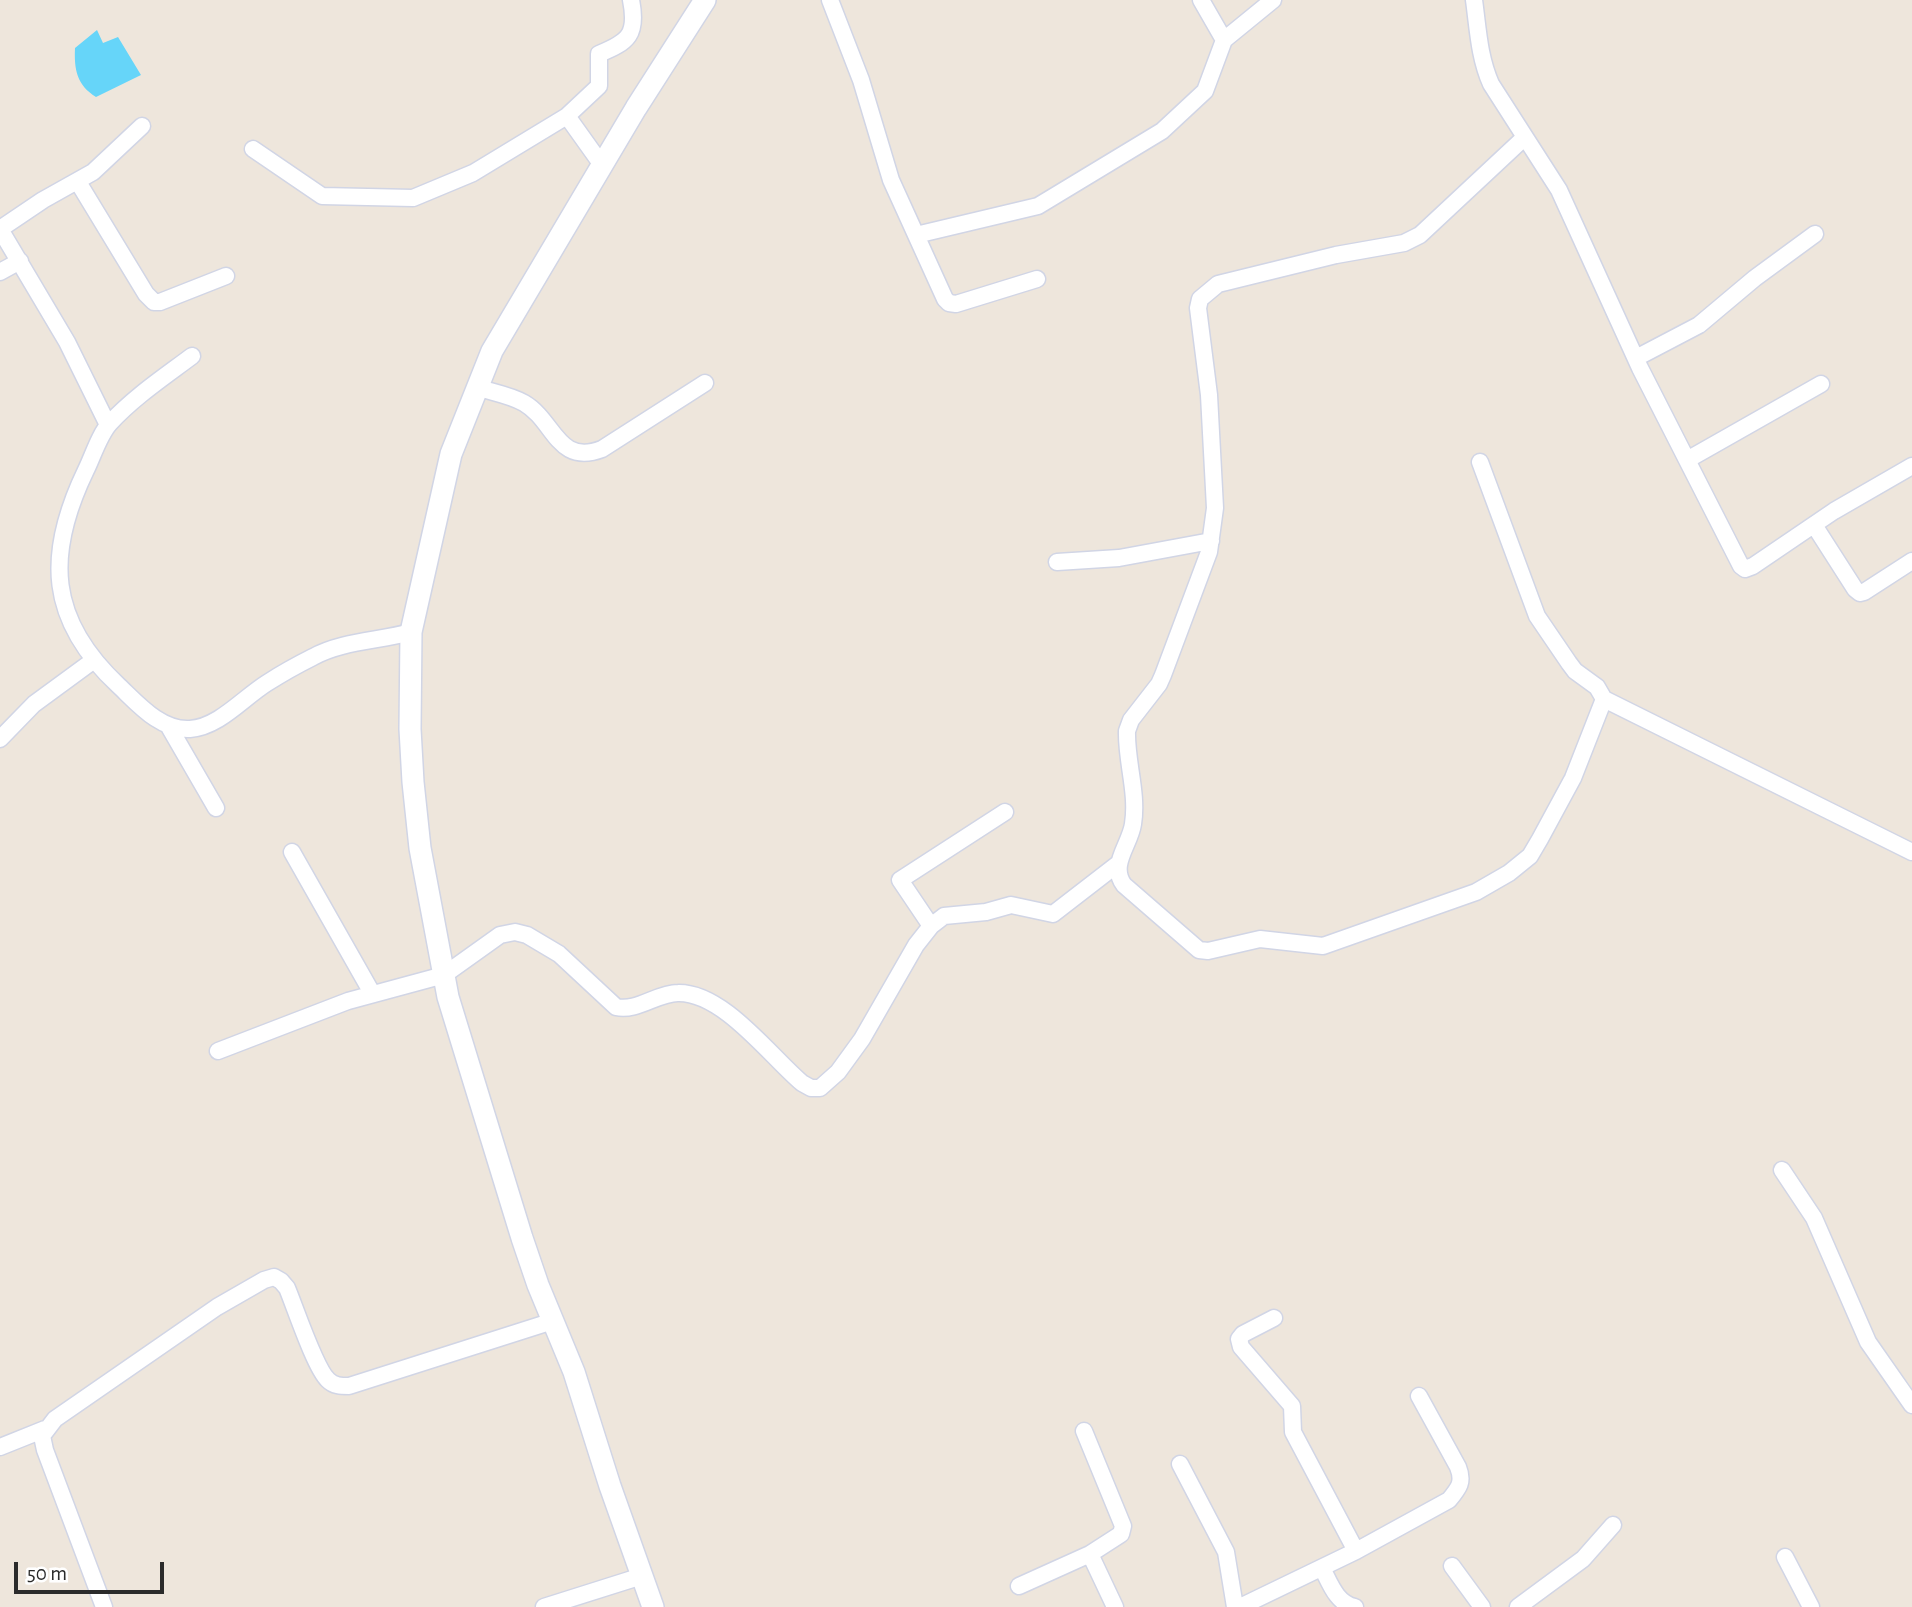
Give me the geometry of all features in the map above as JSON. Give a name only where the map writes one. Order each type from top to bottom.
[{"type":"street","points":[[253,149],[322,195],[413,198],[473,173],[567,116],[599,86],[599,54],[622,45],[629,37],[634,13],[631,0]]},
{"type":"street","points":[[653,1607],[610,1486],[574,1372],[522,1238],[467,1063],[444,975],[420,848],[413,782],[410,729],[411,632],[451,454],[476,387],[506,327],[602,165],[705,0]]},
{"type":"street","points":[[830,0],[861,80],[887,168],[949,303],[956,304],[1037,279]]},
{"type":"street","points":[[1202,0],[1224,40]]},
{"type":"street","points":[[916,235],[1038,206],[1162,131],[1205,91],[1224,40],[1273,0]]},
{"type":"street","points":[[1474,0],[1483,66],[1491,84],[1559,190],[1636,358],[1745,569],[1912,466]]},
{"type":"street","points":[[567,116],[602,165]]},
{"type":"street","points":[[108,425],[67,342],[0,229],[102,164],[142,126]]},
{"type":"street","points":[[1525,137],[1420,235],[1404,243],[1336,255],[1218,284],[1200,299],[1198,308],[1209,395],[1215,508],[1211,541],[1159,684],[1131,720],[1127,731],[1134,809],[1133,827],[1119,863],[1119,878],[1199,950],[1208,951],[1260,939],[1312,947],[1338,942],[1476,892],[1509,873],[1530,856],[1573,778],[1604,699]]},
{"type":"street","points":[[78,181],[146,294],[154,302],[226,276]]},
{"type":"street","points":[[1636,358],[1699,326],[1740,290],[1815,234]]},
{"type":"street","points":[[0,272],[20,261]]},
{"type":"street","points":[[192,356],[140,395],[108,425],[64,521],[58,575],[65,609],[94,660],[148,713],[168,725],[188,729],[204,726],[230,711],[266,684],[315,655],[411,632]]},
{"type":"street","points":[[476,387],[524,403],[565,447],[577,454],[590,454],[705,383]]},
{"type":"street","points":[[1687,460],[1821,384]]},
{"type":"street","points":[[1480,462],[1537,616],[1575,671],[1597,687],[1604,699],[1912,852]]},
{"type":"street","points":[[1814,525],[1860,593],[1912,561]]},
{"type":"street","points":[[1057,562],[1119,558],[1211,541]]},
{"type":"street","points":[[0,738],[34,704],[94,660]]},
{"type":"street","points":[[168,725],[216,808]]},
{"type":"street","points":[[931,926],[900,880],[1004,812]]},
{"type":"street","points":[[292,852],[372,993]]},
{"type":"street","points":[[218,1051],[372,993],[444,975],[500,935],[515,932],[527,935],[559,954],[616,1007],[631,1007],[669,993],[681,992],[711,1002],[736,1020],[802,1083],[811,1088],[820,1088],[838,1072],[862,1039],[910,955],[931,926],[944,916],[986,912],[1012,905],[1053,914],[1119,863]]},
{"type":"street","points":[[1782,1170],[1814,1218],[1868,1342],[1912,1405]]},
{"type":"street","points":[[104,1607],[42,1436],[55,1419],[218,1307],[264,1280],[274,1277],[281,1281],[287,1288],[318,1367],[327,1380],[337,1385],[349,1386],[553,1321]]},
{"type":"street","points":[[1274,1318],[1243,1334],[1239,1339],[1241,1347],[1292,1406],[1293,1432],[1356,1551]]},
{"type":"street","points":[[1180,1464],[1226,1552],[1238,1607],[1356,1551],[1449,1500],[1461,1487],[1462,1476],[1458,1467],[1419,1396]]},
{"type":"street","points":[[0,1447],[45,1429]]},
{"type":"street","points":[[1019,1586],[1090,1554],[1121,1535],[1123,1526],[1084,1431]]},
{"type":"street","points":[[1518,1607],[1583,1559],[1613,1525]]},
{"type":"street","points":[[1090,1554],[1115,1607]]},
{"type":"street","points":[[1785,1557],[1811,1607]]},
{"type":"street","points":[[1452,1566],[1482,1607]]},
{"type":"street","points":[[1322,1568],[1337,1596],[1347,1605],[1354,1607]]},
{"type":"street","points":[[544,1607],[642,1576]]},
{"type":"water","points":[[97,30],[103,43],[118,37],[141,75],[96,97],[81,82],[76,70],[75,48]]}]
